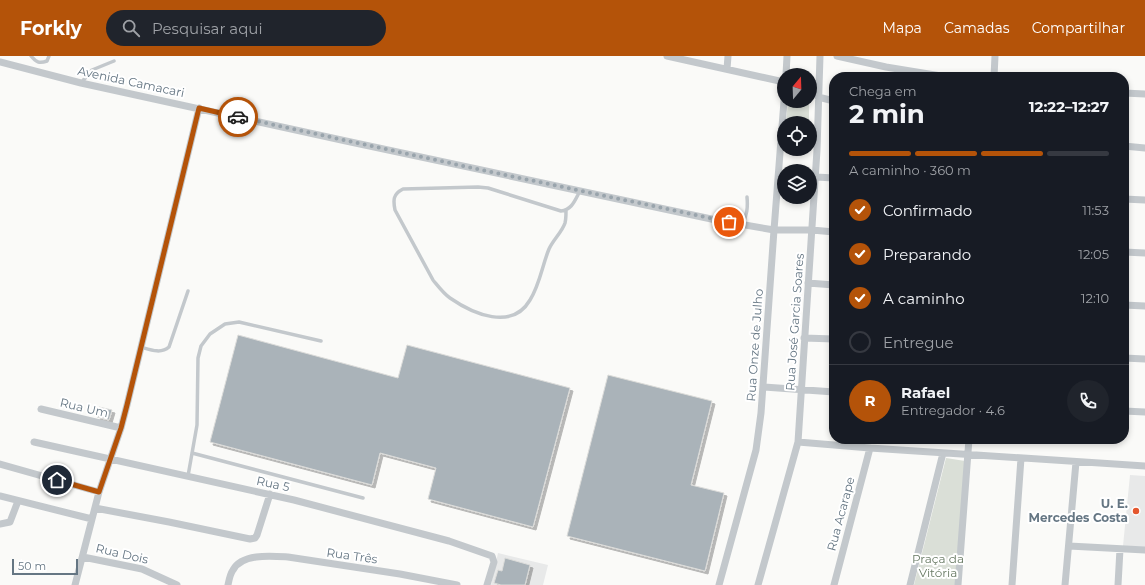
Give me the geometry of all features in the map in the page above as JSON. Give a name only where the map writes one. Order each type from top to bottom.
[{"type":"street","points":[[667,56],[682,58],[777,80]]},
{"type":"street","points":[[727,69],[728,56]]},
{"type":"street","points":[[787,68],[788,56]]},
{"type":"street","name":"Rua José Garcia Soares","points":[[817,164],[820,56]]},
{"type":"street","points":[[837,56],[916,72]]},
{"type":"street","points":[[994,72],[995,56]]},
{"type":"street","name":"Avenida Camacari","points":[[0,62],[81,83],[580,191],[774,230],[829,232]]},
{"type":"street","points":[[1129,93],[1145,94]]},
{"type":"street","points":[[818,97],[829,100]]},
{"type":"street","points":[[74,585],[99,492],[121,428],[199,108]]},
{"type":"street","name":"Rua Onze de Julho","points":[[719,585],[756,450],[761,413],[783,108]]},
{"type":"street","points":[[1129,146],[1145,148]]},
{"type":"street","points":[[817,176],[829,177]]},
{"type":"street","points":[[1129,199],[1145,200]]},
{"type":"street","name":"Rua José Garcia Soares","points":[[758,585],[798,442],[814,204]]},
{"type":"street","points":[[1129,252],[1145,253]]},
{"type":"street","points":[[808,283],[829,285]]},
{"type":"street","points":[[1129,305],[1145,306]]},
{"type":"street","points":[[804,338],[829,340]]},
{"type":"street","points":[[1129,358],[1145,360]]},
{"type":"street","points":[[764,387],[829,392]]},
{"type":"street","name":"Rua Um","points":[[42,409],[121,428]]},
{"type":"street","points":[[1129,411],[1145,412]]},
{"type":"street","name":"Rua 5","points":[[34,442],[270,494],[422,534],[490,555],[493,559],[493,568],[487,585]]},
{"type":"street","points":[[798,442],[1145,466]]},
{"type":"street","points":[[958,585],[969,444]]},
{"type":"street","name":"Rua Acarape","points":[[834,585],[870,448]]},
{"type":"street","points":[[910,585],[943,453]]},
{"type":"street","points":[[1012,585],[1021,458]]},
{"type":"street","points":[[1065,585],[1076,462]]},
{"type":"street","points":[[0,464],[99,492]]},
{"type":"street","points":[[95,508],[250,539],[255,538],[257,535],[270,494]]},
{"type":"street","points":[[0,496],[92,519]]},
{"type":"street","points":[[0,524],[10,522],[18,500]]},
{"type":"street","points":[[1068,546],[1145,550]]},
{"type":"street","points":[[1118,585],[1120,548]]},
{"type":"street","name":"Rua Dois","points":[[82,556],[142,569],[177,585]]},
{"type":"street","name":"Rua Três","points":[[228,585],[235,566],[243,561],[260,556],[288,557],[400,574],[457,585]]},
{"type":"lane","points":[[31,56],[37,62],[42,63],[47,61],[49,56]]},
{"type":"lane","points":[[81,83],[92,70],[114,61]]},
{"type":"lane","points":[[566,211],[554,210],[488,188],[478,187],[402,189],[397,192],[393,201],[398,216],[433,280],[439,288],[449,297],[471,310],[496,318],[509,318],[519,313],[530,301],[539,281],[550,249],[564,224],[566,211],[570,208],[580,191]]},
{"type":"lane","points":[[742,224],[747,215],[747,197]]},
{"type":"lane","points":[[141,347],[158,351],[165,350],[169,347],[188,291]]},
{"type":"lane","points":[[188,476],[197,425],[198,358],[201,346],[210,334],[225,324],[239,322],[321,341]]},
{"type":"lane","points":[[192,453],[363,498]]},
{"type":"shaded area","name":"U. E. Mercedes Costa","points":[[1130,475],[1145,476],[1145,547],[1123,546]]},
{"type":"shaded area","points":[[498,553],[548,565],[543,585],[491,585]]},
{"type":"green space","points":[[787,108],[809,108],[809,116],[787,116]]},
{"type":"green space","name":"Praça da Vitória","points":[[946,458],[965,461],[955,585],[914,585]]},
{"type":"building","points":[[238,335],[398,378],[407,345],[570,388],[533,527],[428,499],[436,468],[380,453],[372,485],[210,442]]},
{"type":"building","points":[[608,375],[712,401],[691,485],[724,493],[705,571],[567,536]]},
{"type":"building","points":[[99,407],[112,410],[109,420],[97,417]]},
{"type":"building","points":[[505,558],[530,565],[525,585],[501,585],[494,583],[498,570],[502,571]]},
{"type":"way so far","points":[[238,117],[729,222]]},
{"type":"place","name":"U. E. Mercedes Costa","points":[[1136,511]]},
{"type":"route","points":[[57,480],[99,492],[121,428],[127,405],[199,108],[238,117]]}]
